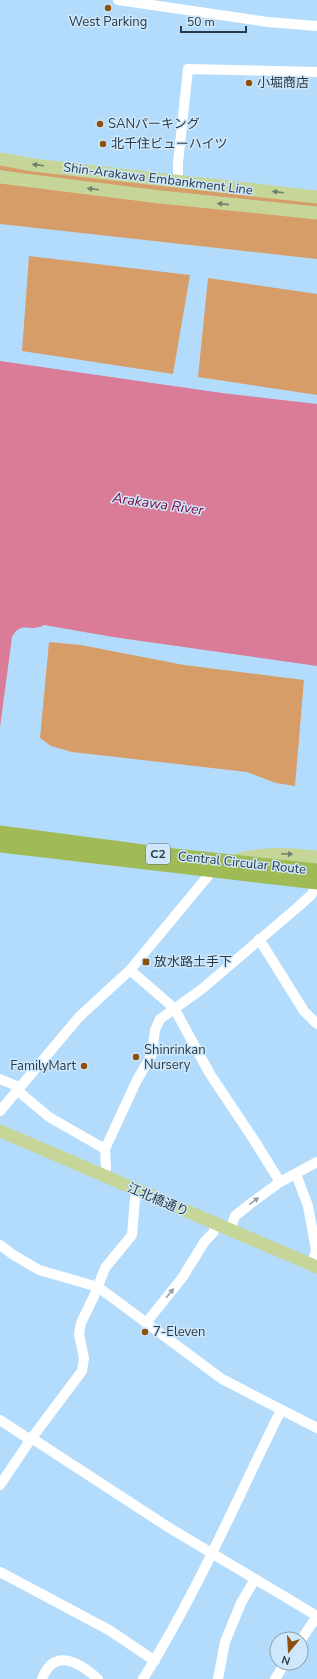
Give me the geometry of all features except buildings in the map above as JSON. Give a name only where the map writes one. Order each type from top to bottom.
[{"type":"highway","name":"Central Circular Route","points":[[0,833],[174,856],[317,871]]},
{"type":"highway","name":"Central Circular Route","points":[[0,845],[317,884]]},
{"type":"main road","name":"Shin-Arakawa Embankment Line","points":[[0,159],[317,197]]},
{"type":"main road","name":"Shin-Arakawa Embankment Line","points":[[0,177],[129,193],[317,213]]},
{"type":"main road","points":[[0,838],[222,866],[317,884]]},
{"type":"main road","points":[[0,851],[208,876],[317,884]]},
{"type":"main road","points":[[208,876],[222,866],[248,856],[289,854],[317,857]]},
{"type":"main road","points":[[222,866],[317,864]]},
{"type":"main road","name":"江北橋通り","points":[[0,1131],[315,1266]]},
{"type":"street","points":[[124,0],[268,22],[317,26]]},
{"type":"street","points":[[178,181],[178,163],[188,69],[317,72]]},
{"type":"street","points":[[0,1111],[79,1017],[130,970],[208,876]]},
{"type":"street","points":[[103,1176],[106,1168],[105,1149],[136,1082],[152,1054],[154,1030],[160,1019],[202,989],[311,895],[317,884]]},
{"type":"street","points":[[259,939],[304,1011],[317,1024]]},
{"type":"street","points":[[130,970],[174,1008],[210,1074],[280,1182]]},
{"type":"street","points":[[0,1079],[18,1089],[49,1117],[105,1149]]},
{"type":"street","points":[[230,1230],[236,1216],[280,1182],[317,1162]]},
{"type":"street","points":[[296,1174],[308,1206],[316,1250],[315,1266]]},
{"type":"street","points":[[0,1485],[31,1439],[82,1371],[84,1358],[79,1334],[81,1323],[105,1268],[132,1235],[135,1199],[138,1191]]},
{"type":"street","points":[[146,1323],[182,1278],[205,1241],[213,1233],[216,1224]]},
{"type":"street","points":[[0,1245],[39,1270],[98,1287],[222,1379],[317,1428]]},
{"type":"street","points":[[144,1679],[174,1629],[281,1410]]},
{"type":"street","points":[[0,1420],[168,1527],[317,1616],[307,1631]]},
{"type":"street","points":[[0,1572],[109,1630],[155,1661]]},
{"type":"street","points":[[218,1679],[226,1642],[241,1603],[254,1579]]},
{"type":"street","points":[[42,1679],[45,1671],[52,1663],[59,1660],[69,1660],[84,1668],[98,1679]]},
{"type":"shaded area","points":[[0,164],[317,201],[317,207],[56,180],[0,170]]},
{"type":"shaded area","points":[[0,181],[317,219],[317,259],[0,224]]},
{"type":"shaded area","points":[[29,256],[190,275],[173,374],[22,351]]},
{"type":"shaded area","points":[[208,278],[317,294],[317,395],[198,377]]},
{"type":"shaded area","points":[[49,642],[81,645],[184,665],[304,680],[295,786],[276,783],[247,772],[72,752],[51,746],[40,738]]},
{"type":"water","name":"Arakawa River","points":[[0,361],[222,393],[317,404],[317,666],[113,637],[44,625],[35,628],[23,628],[15,632],[12,637],[0,727]]},
{"type":"place","name":"West Parking","points":[[108,8]]},
{"type":"place","name":"小堀商店","points":[[249,83]]},
{"type":"place","name":"SANパーキング","points":[[100,124]]},
{"type":"place","name":"北千住ビューハイツ","points":[[103,144]]},
{"type":"place","name":"放水路土手下","points":[[146,962]]},
{"type":"place","name":"Shinrinkan Nursery","points":[[136,1057]]},
{"type":"place","name":"FamilyMart","points":[[84,1066]]},
{"type":"place","name":"7-Eleven","points":[[145,1332]]}]
